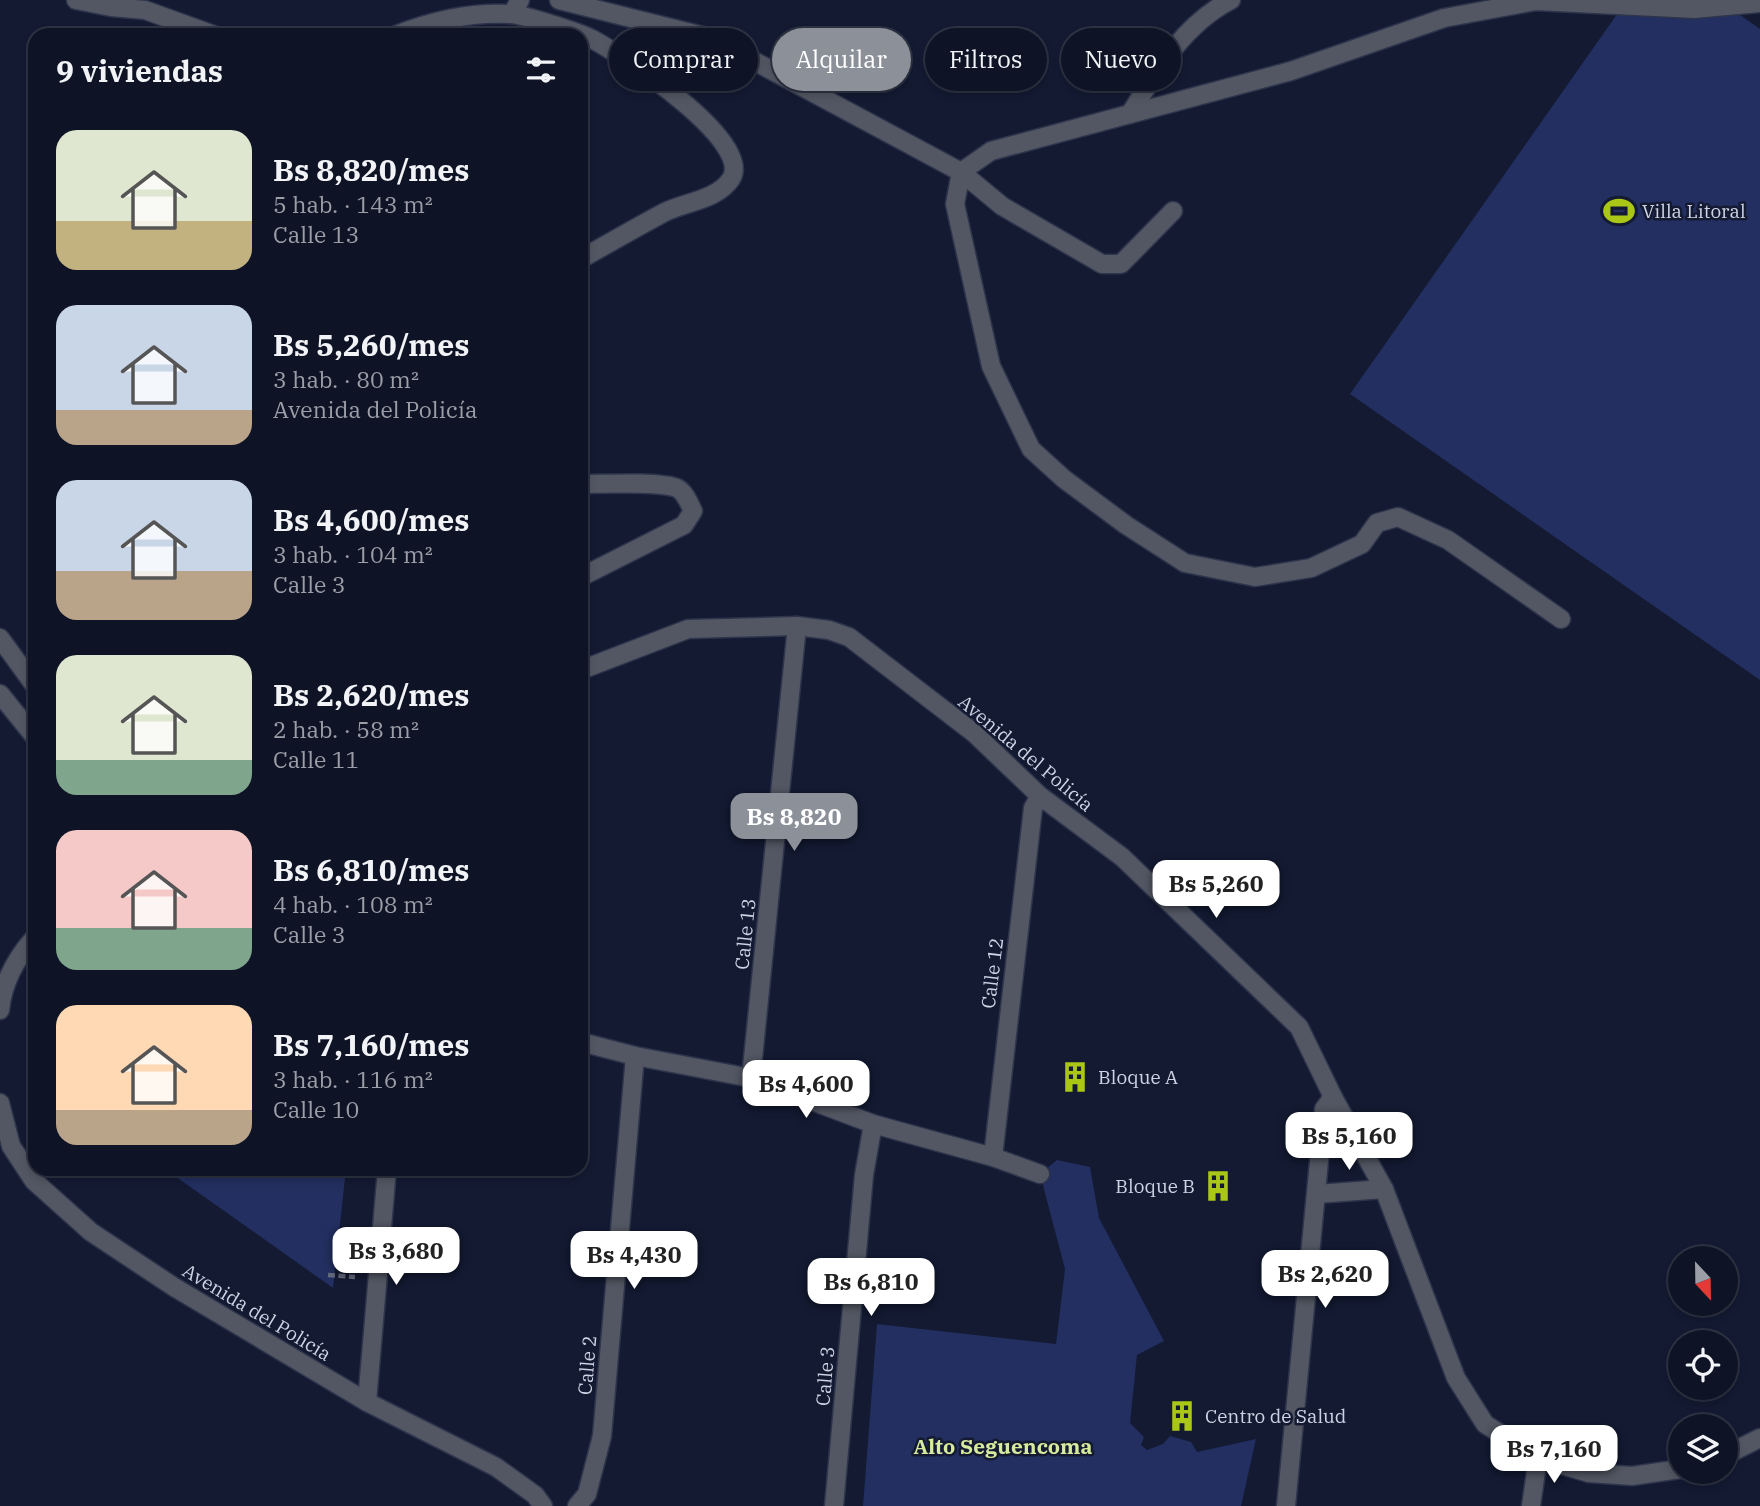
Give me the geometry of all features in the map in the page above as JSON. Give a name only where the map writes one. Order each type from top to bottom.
[{"type":"street","points":[[76,0],[145,10],[195,28]]},
{"type":"street","points":[[559,0],[711,38],[961,172],[1002,206],[1102,264],[1122,264],[1173,211]]},
{"type":"street","points":[[1130,114],[1164,59],[1212,10],[1231,0]]},
{"type":"street","points":[[1561,619],[1448,540],[1398,517],[1377,523],[1362,544],[1311,568],[1255,577],[1185,563],[1084,494],[1031,449],[992,366],[956,204],[961,172],[991,151],[1290,71],[1444,18],[1536,1],[1695,9],[1760,3]]},
{"type":"street","points":[[414,28],[431,21],[516,7],[566,28]]},
{"type":"street","points":[[588,37],[655,78],[705,121],[732,156],[734,169],[731,179],[713,194],[668,211],[588,255]]},
{"type":"street","points":[[588,484],[621,483],[677,488],[684,494],[693,511],[684,525],[588,573]]},
{"type":"street","name":"Avenida del Policía","points":[[588,667],[688,629],[797,626],[828,630],[849,637],[974,733],[1040,796],[1122,858],[1299,1027],[1333,1097],[1384,1189],[1456,1378],[1485,1424],[1538,1458],[1589,1473],[1632,1476],[1668,1471]]},
{"type":"street","name":"Calle 13","points":[[751,1078],[797,626]]},
{"type":"street","points":[[0,638],[28,677]]},
{"type":"street","points":[[0,694],[28,728]]},
{"type":"street","name":"Calle 12","points":[[993,1157],[1030,835],[1034,808],[1040,796]]},
{"type":"street","points":[[0,1010],[2,995],[17,957],[28,945]]},
{"type":"street","points":[[588,1044],[635,1056],[751,1078],[873,1125],[993,1157],[1040,1174]]},
{"type":"street","name":"Calle 2","points":[[577,1506],[587,1494],[602,1436],[635,1056]]},
{"type":"street","points":[[1286,1506],[1324,1109],[1333,1097]]},
{"type":"street","name":"Avenida del Policía","points":[[0,1103],[11,1146],[28,1172]]},
{"type":"street","name":"Calle 3","points":[[834,1506],[864,1175],[873,1125]]},
{"type":"street","name":"Avenida del Policía","points":[[31,1176],[91,1232],[174,1287],[367,1402],[496,1467],[535,1495],[543,1506]]},
{"type":"street","points":[[367,1402],[386,1176]]},
{"type":"street","points":[[1317,1194],[1384,1189]]},
{"type":"street","points":[[1738,1449],[1760,1438]]},
{"type":"street","points":[[1531,1506],[1538,1458]]},
{"type":"shaded area","name":"Villa Litoral","points":[[1627,0],[1719,0],[1760,29],[1760,680],[1350,394]]},
{"type":"shaded area","points":[[1057,1160],[1090,1167],[1099,1218],[1164,1341],[1137,1355],[1130,1423],[1144,1437],[1141,1445],[1147,1450],[1163,1444],[1170,1436],[1191,1442],[1197,1452],[1256,1439],[1241,1506],[863,1506],[877,1324],[1056,1344],[1065,1269],[1040,1174]]},
{"type":"shaded area","points":[[175,1176],[345,1176],[333,1288]]},
{"type":"place","name":"Villa Litoral","points":[[1619,211]]},
{"type":"place","name":"Bloque A","points":[[1075,1077]]},
{"type":"place","name":"Bloque B","points":[[1218,1186]]},
{"type":"place","name":"Centro de Salud","points":[[1182,1416]]},
{"type":"district","name":"Alto Seguencoma","points":[[1003,1446]]}]
